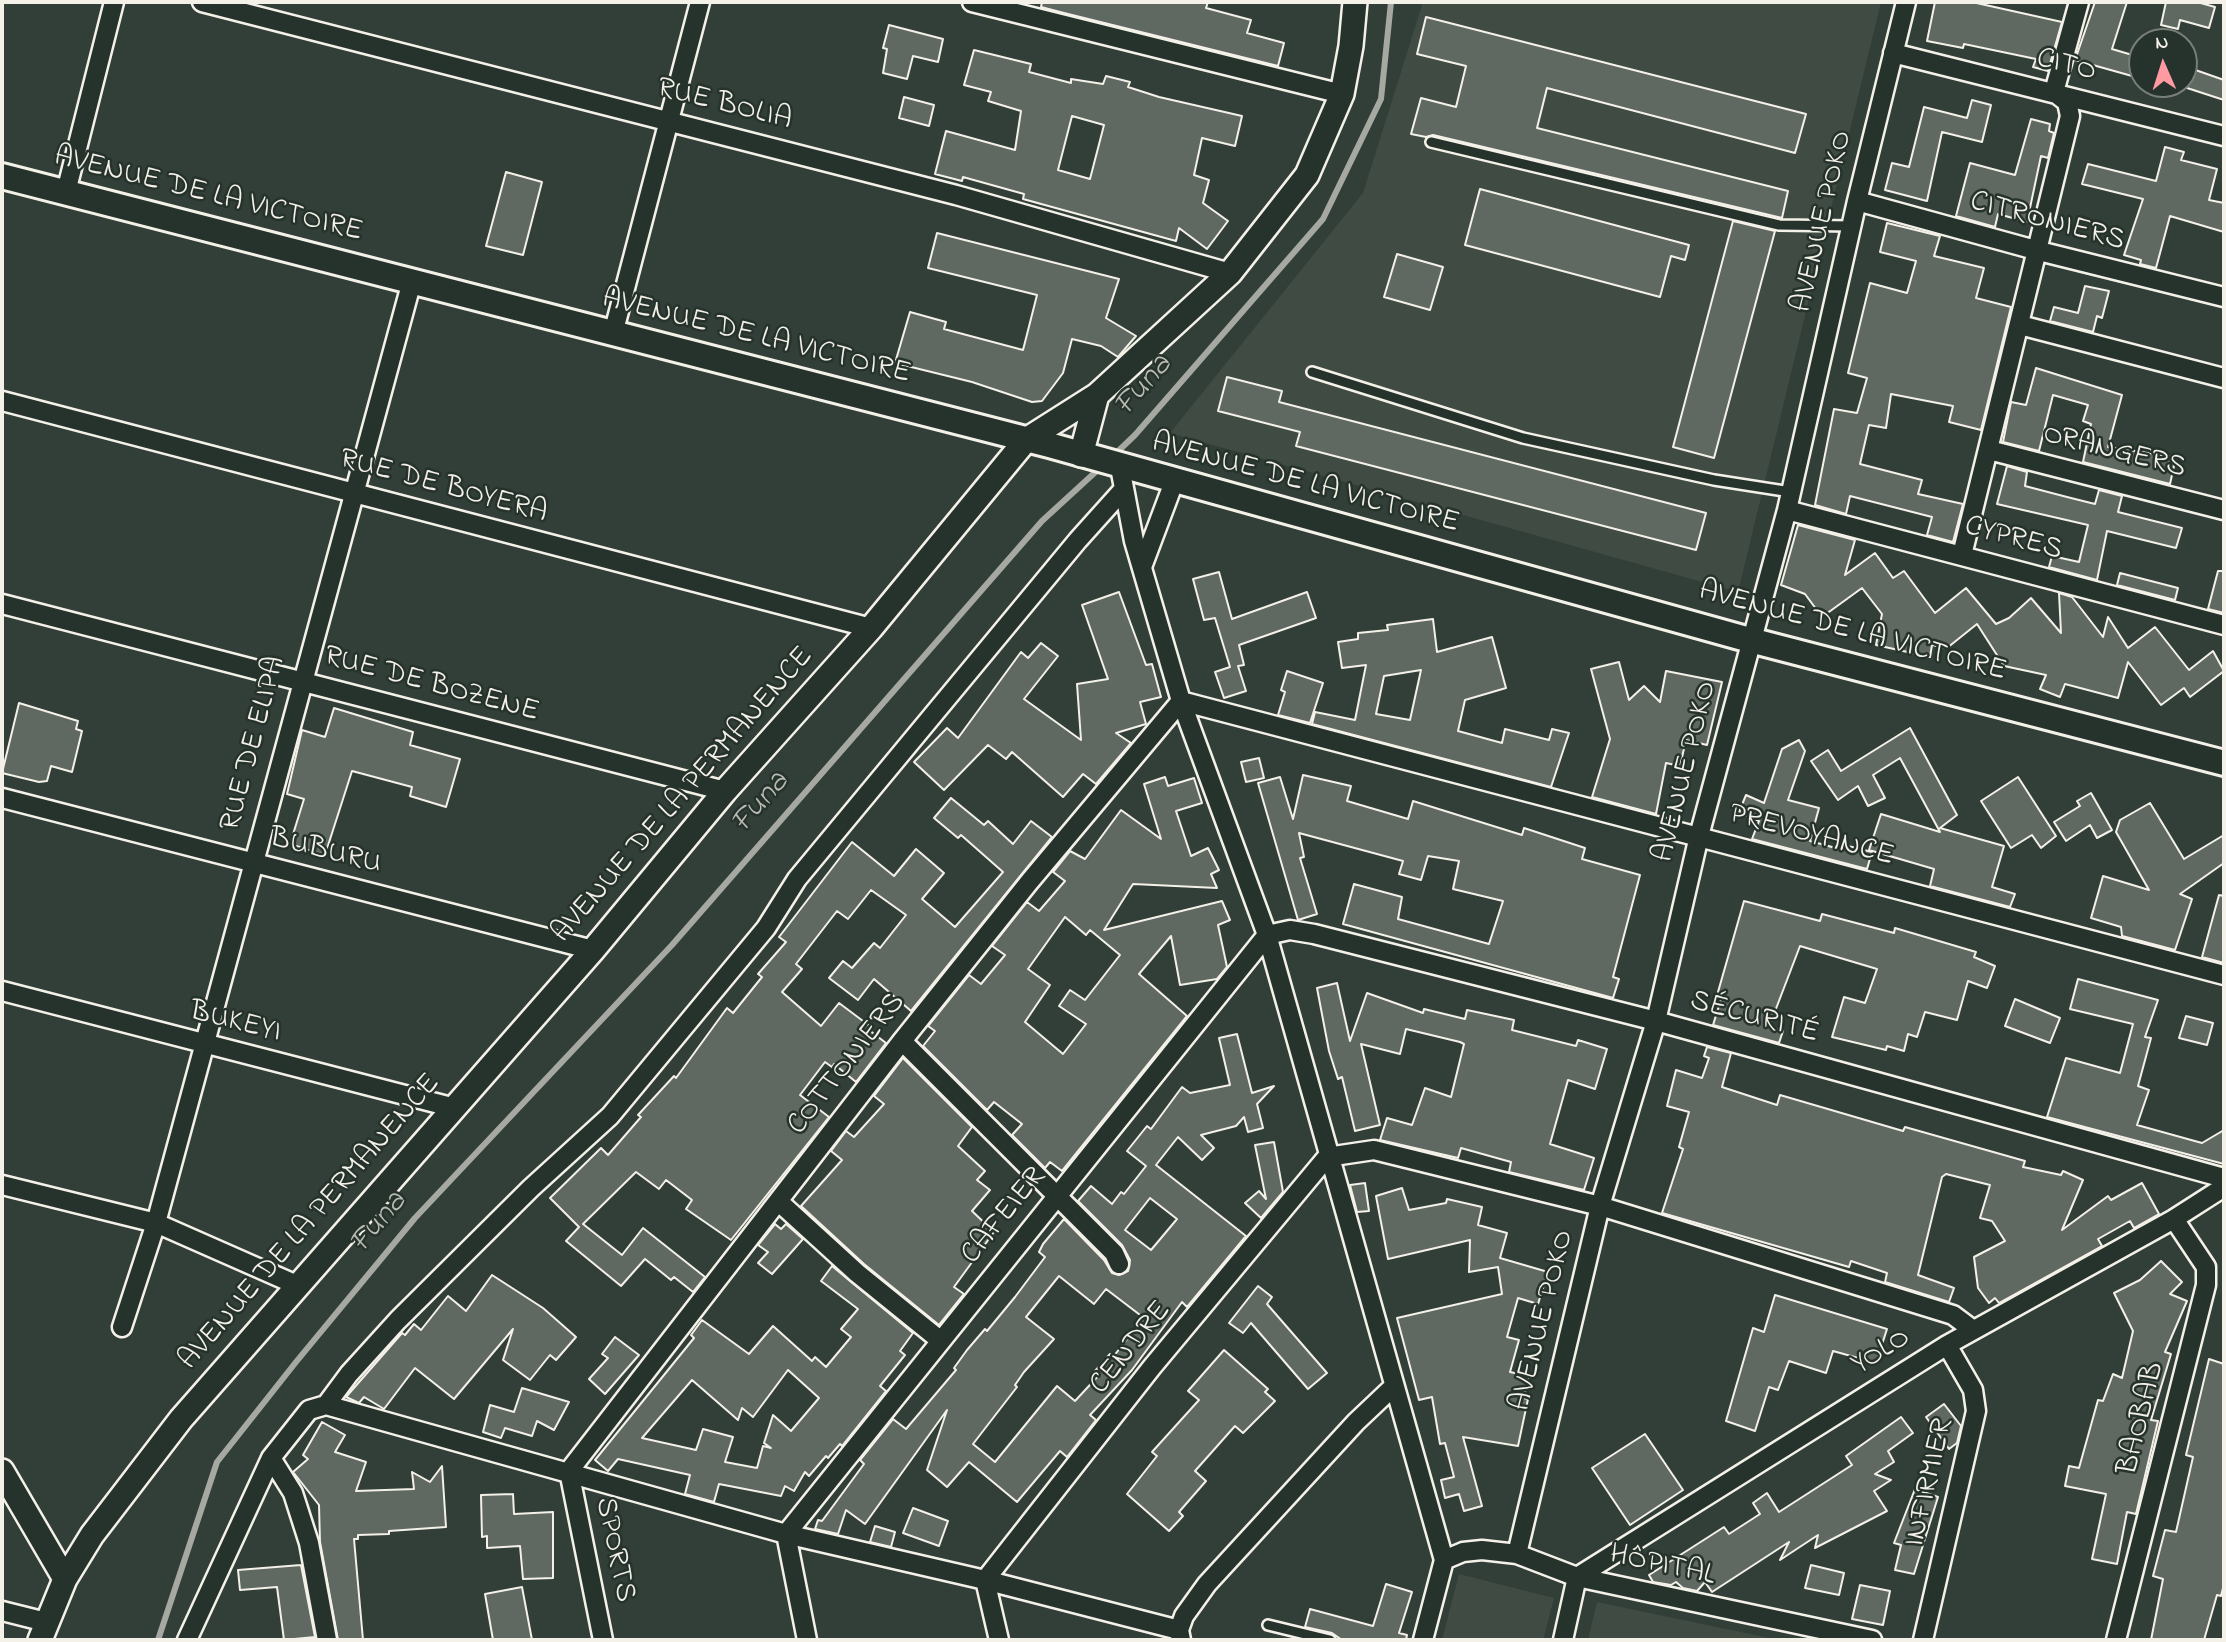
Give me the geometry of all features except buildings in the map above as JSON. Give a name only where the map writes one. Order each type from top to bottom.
[{"type":"main road","name":"AVENUE DE LA VICTOIRE","points":[[2,176],[1026,440],[1106,467],[1174,482],[1750,640],[2224,763]]},
{"type":"street","points":[[66,192],[114,2]]},
{"type":"street","name":"RUE BOLIA","points":[[202,2],[956,195],[1230,273]]},
{"type":"street","points":[[612,334],[700,2]]},
{"type":"street","points":[[972,2],[1342,94]]},
{"type":"street","name":"AVENUE DE LA PERMANENCE","points":[[43,1631],[65,1579],[92,1535],[181,1419],[593,950],[725,791],[871,628],[1026,440],[1097,395],[1230,273],[1307,174],[1342,94],[1351,46],[1354,2]]},
{"type":"street","name":"AVENUE POKO","points":[[1517,1554],[1600,1206],[1656,1021],[1699,836],[1787,510],[1851,226],[1906,2]]},
{"type":"street","points":[[1962,555],[2039,251],[2070,116],[2067,102],[2054,92],[2079,2]]},
{"type":"street","name":"CITO","points":[[1893,53],[2224,135]]},
{"type":"street","name":"CITRONIERS","points":[[1857,201],[2039,251],[2224,297]]},
{"type":"street","name":"RUE DE ELIPA","points":[[122,1327],[156,1223],[251,863],[412,281]]},
{"type":"street","points":[[2020,325],[2224,378]]},
{"type":"street","points":[[1097,395],[1106,467],[1142,566],[1181,701],[1267,935],[1444,1560],[1423,1640]]},
{"type":"street","name":"RUE DE BOYERA","points":[[2,401],[871,628]]},
{"type":"street","name":"ORANGERS","points":[[1989,450],[2224,510]]},
{"type":"street","points":[[326,1405],[349,1374],[398,1320],[531,1188],[610,1116],[765,928],[797,879],[1069,550],[1106,467]]},
{"type":"street","points":[[1142,566],[1174,482]]},
{"type":"street","name":"CYPRES","points":[[1787,510],[2224,625]]},
{"type":"street","name":"RUE DE BOZENE","points":[[2,604],[725,791]]},
{"type":"street","name":"PREVOYANCE","points":[[1181,701],[2224,975]]},
{"type":"street","name":"COTTONIERS","points":[[569,1471],[902,1041],[1030,881],[1181,701]]},
{"type":"street","name":"BUBURU","points":[[2,798],[593,950]]},
{"type":"street","name":"SÉCURITÉ","points":[[1267,935],[1290,930],[1314,934],[1656,1021],[2224,1178]]},
{"type":"street","name":"CAFEIER","points":[[786,1534],[1267,935]]},
{"type":"street","name":"BUKEYI","points":[[2,991],[455,1108]]},
{"type":"street","points":[[902,1041],[1114,1253],[1119,1264]]},
{"type":"street","points":[[1328,1157],[1374,1150],[1600,1206],[1954,1315],[1972,1330]]},
{"type":"street","name":"CENDRE","points":[[985,1580],[1152,1367],[1328,1157]]},
{"type":"street","points":[[2,1185],[156,1223],[299,1286]]},
{"type":"street","name":"YOLO","points":[[1577,1577],[1947,1345],[2174,1219],[2224,1187]]},
{"type":"street","points":[[778,1201],[857,1273],[941,1341]]},
{"type":"street","name":"BAOBAB","points":[[2116,1640],[2206,1285],[2206,1267],[2174,1219]]},
{"type":"street","name":"INFIRMIER","points":[[1923,1640],[1976,1411],[1973,1390],[1947,1345]]},
{"type":"street","points":[[187,1640],[271,1458],[309,1410],[326,1405],[786,1534],[985,1580],[1180,1635],[1184,1616],[1207,1584],[1356,1422],[1393,1387]]},
{"type":"street","points":[[271,1458],[293,1493],[309,1543],[327,1640]]},
{"type":"street","name":"SPORTS","points":[[569,1471],[603,1640]]},
{"type":"street","points":[[2,1472],[65,1579]]},
{"type":"street","points":[[786,1534],[807,1640]]},
{"type":"street","name":"HÔPITAL","points":[[1444,1560],[1463,1552],[1482,1550],[1517,1554],[1577,1577],[1872,1640]]},
{"type":"street","points":[[1563,1640],[1577,1577]]},
{"type":"street","points":[[985,1580],[999,1640]]},
{"type":"street","points":[[2,1611],[43,1631]]},
{"type":"lane","points":[[1431,142],[1779,225],[1851,226]]},
{"type":"lane","points":[[1312,372],[1523,438],[1714,480],[1791,492]]},
{"type":"lane","points":[[1268,1625],[1330,1640]]},
{"type":"shaded area","points":[[1423,2],[1881,2],[1738,592],[1170,433],[1363,193]]},
{"type":"shaded area","points":[[1459,1574],[1554,1598],[1543,1640],[1442,1640]]},
{"type":"shaded area","points":[[1597,1602],[1779,1640],[1588,1640]]},
{"type":"waterway","name":"Funa","points":[[1112,457],[1135,435],[1323,219],[1381,99],[1391,2]]},
{"type":"waterway","name":"Funa","points":[[158,1640],[217,1462],[296,1362],[415,1218],[672,945],[1042,521],[1102,466]]}]
